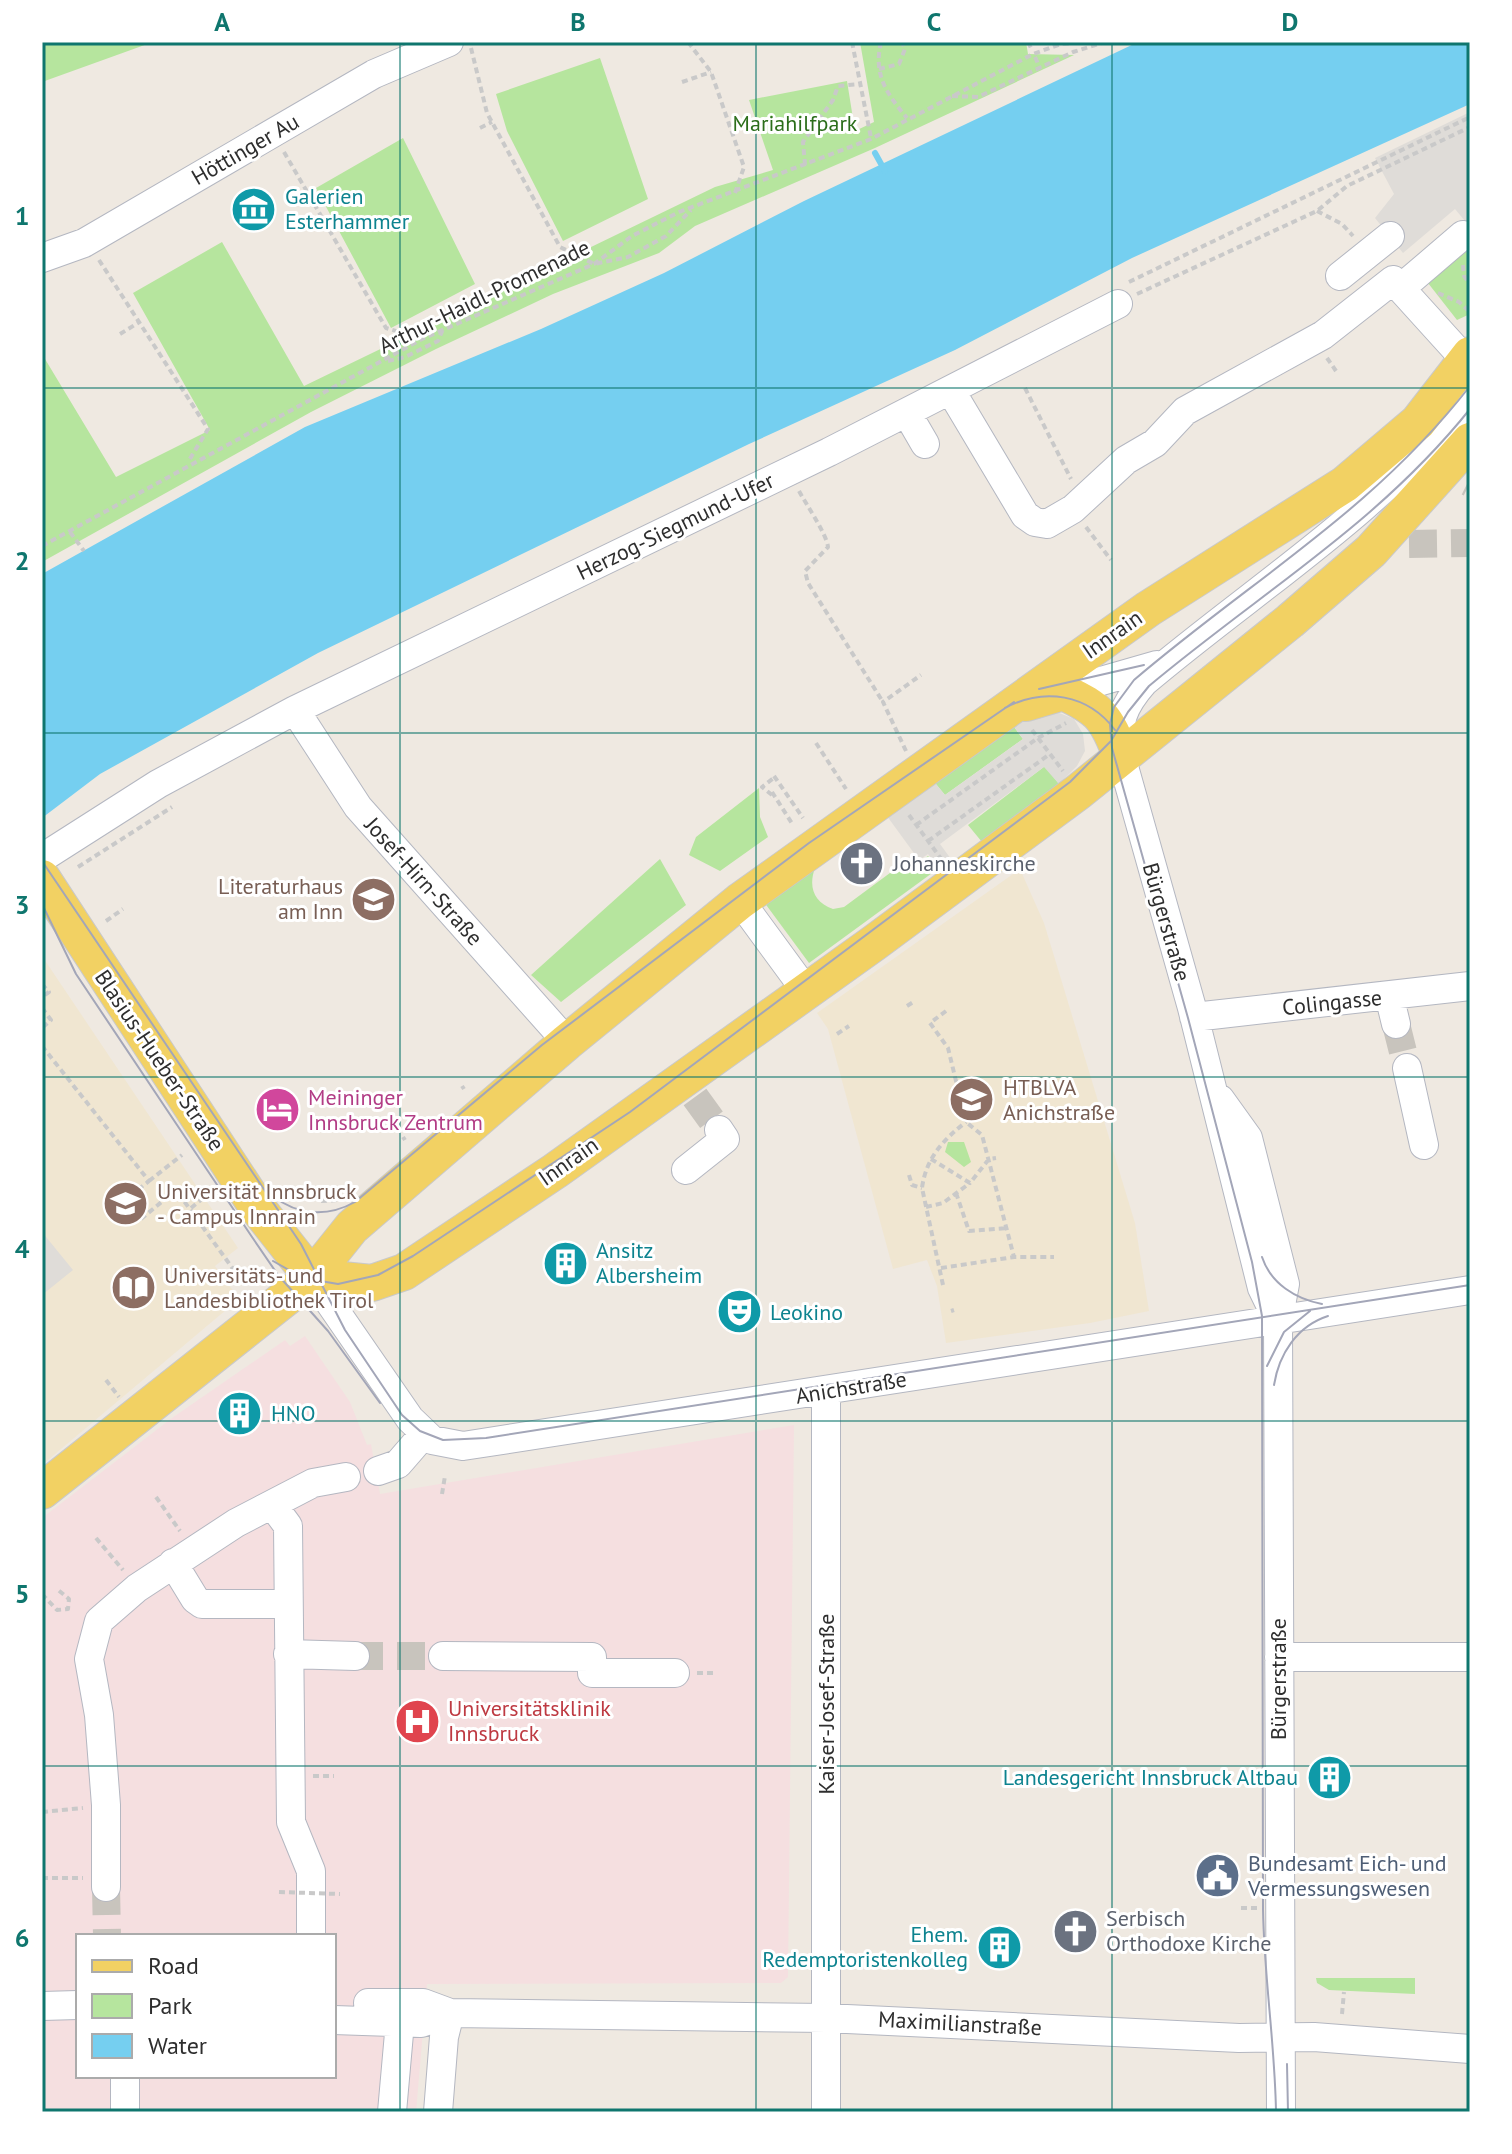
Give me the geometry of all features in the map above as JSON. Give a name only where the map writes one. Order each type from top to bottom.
[{"type":"main road","name":"Innrain","points":[[42,1491],[312,1277],[345,1233],[567,1042],[740,901],[1148,609],[1345,484],[1418,422],[1469,360]]},
{"type":"main road","name":"Innrain","points":[[312,1277],[372,1283],[404,1272],[555,1171],[688,1088],[806,991],[957,882],[1318,611],[1397,540],[1470,441]]},
{"type":"main road","points":[[1015,706],[1092,705],[1110,726],[1121,756]]},
{"type":"main road","name":"Blasius-Hueber-Straße","points":[[42,878],[259,1210],[312,1277]]},
{"type":"street","name":"Höttinger Au","points":[[42,258],[87,241],[374,74],[449,42]]},
{"type":"street","points":[[1340,276],[1390,236]]},
{"type":"street","points":[[951,391],[1029,519],[1047,524],[1073,509],[1126,460],[1155,443],[1185,411],[1323,335],[1397,284],[1466,246]]},
{"type":"street","points":[[1397,284],[1469,360]]},
{"type":"street","name":"Herzog-Siegmund-Ufer","points":[[42,858],[158,784],[295,710],[790,471],[1118,304]]},
{"type":"street","name":"Bürgerstraße","points":[[1281,2112],[1278,1321],[1262,1288],[1194,1017],[1121,756],[1120,729],[1126,702],[1169,661],[1356,517],[1404,472],[1470,397]]},
{"type":"street","points":[[907,413],[925,444]]},
{"type":"street","points":[[1068,705],[1169,661]]},
{"type":"street","name":"Josef-Hirn-Straße","points":[[295,710],[358,807],[567,1042]]},
{"type":"street","points":[[740,901],[806,991]]},
{"type":"street","name":"Colingasse","points":[[1194,1017],[1470,986]]},
{"type":"street","points":[[1389,995],[1396,1024]]},
{"type":"street","points":[[1407,1068],[1424,1145]]},
{"type":"street","points":[[686,1170],[725,1139],[719,1130]]},
{"type":"street","points":[[312,1277],[410,1419],[424,1434],[398,1464],[378,1471]]},
{"type":"street","name":"Anichstraße","points":[[424,1434],[442,1444],[473,1445],[1470,1290]]},
{"type":"street","name":"Kaiser-Josef-Straße","points":[[826,1391],[826,2112]]},
{"type":"street","points":[[94,1883],[106,1805],[99,1715],[89,1664],[90,1647],[105,1614],[183,1556],[236,1523],[274,1507],[313,1483],[346,1477]]},
{"type":"street","points":[[274,1507],[288,1526],[291,1822],[311,1871],[311,1934]]},
{"type":"street","points":[[183,1556],[195,1599],[202,1604],[288,1604]]},
{"type":"street","points":[[288,1654],[355,1656]]},
{"type":"street","points":[[443,1656],[592,1657],[592,1673],[675,1673]]},
{"type":"street","points":[[1279,1657],[1470,1657]]},
{"type":"street","points":[[336,2002],[423,2003],[450,2013]]},
{"type":"street","points":[[42,2006],[76,2005]]},
{"type":"street","points":[[336,2020],[421,2023],[450,2013]]},
{"type":"street","points":[[438,2112],[450,2013]]},
{"type":"street","name":"Maximilianstraße","points":[[450,2013],[826,2018],[1342,2038],[1470,2049]]},
{"type":"street","points":[[392,2112],[400,2022]]},
{"type":"street","points":[[125,2078],[125,2112]]},
{"type":"path","points":[[469,42],[492,122],[560,247],[594,264],[628,257],[666,236],[693,208]]},
{"type":"path","points":[[688,42],[711,72],[744,167],[735,193]]},
{"type":"path","points":[[852,42],[871,139]]},
{"type":"path","points":[[881,42],[879,69],[886,92],[907,118]]},
{"type":"path","points":[[879,69],[899,64],[905,49],[902,42]]},
{"type":"path","points":[[1028,42],[1032,50]]},
{"type":"path","name":"Arthur-Haidl-Promenade","points":[[42,546],[422,339],[594,264],[632,236],[693,208],[871,139],[1033,54],[1061,44],[1086,42]]},
{"type":"path","points":[[950,96],[978,97],[1073,52],[1088,50],[1105,42]]},
{"type":"path","points":[[1035,57],[1040,68]]},
{"type":"path","points":[[682,82],[711,72]]},
{"type":"path","points":[[805,165],[803,142],[833,100],[838,86],[859,84]]},
{"type":"path","points":[[480,128],[492,122]]},
{"type":"path","points":[[1118,304],[1218,254],[1317,211],[1347,186],[1470,127]]},
{"type":"path","points":[[272,133],[386,328],[422,339]]},
{"type":"path","points":[[305,227],[322,217]]},
{"type":"path","points":[[87,241],[208,429],[187,465]]},
{"type":"path","points":[[1212,241],[1218,254]]},
{"type":"path","points":[[1466,246],[1463,272],[1470,284]]},
{"type":"path","points":[[120,334],[138,323]]},
{"type":"path","points":[[382,362],[405,357],[438,341],[444,329]]},
{"type":"path","points":[[1025,388],[1071,479]]},
{"type":"path","points":[[790,471],[818,528],[827,539],[828,547],[805,571],[808,583],[883,702],[916,825],[957,882]]},
{"type":"path","points":[[1073,509],[1111,560]]},
{"type":"path","points":[[70,532],[84,551]]},
{"type":"path","points":[[883,702],[921,675]]},
{"type":"path","points":[[916,825],[1038,738],[1068,705]]},
{"type":"path","points":[[1015,706],[1078,792]]},
{"type":"path","points":[[816,743],[846,789]]},
{"type":"path","points":[[928,841],[1050,754]]},
{"type":"path","points":[[793,825],[773,794],[762,787],[775,776],[803,818]]},
{"type":"path","points":[[78,867],[171,806],[176,813]]},
{"type":"path","points":[[106,921],[123,909]]},
{"type":"path","points":[[42,984],[49,992],[42,997]]},
{"type":"path","points":[[907,1006],[915,1001]]},
{"type":"path","points":[[42,1008],[51,1020],[42,1028]]},
{"type":"path","points":[[946,1011],[930,1023],[948,1048],[966,1122],[982,1135],[992,1158],[1014,1257]]},
{"type":"path","points":[[837,1034],[849,1026]]},
{"type":"path","points":[[42,1046],[149,1181]]},
{"type":"path","points":[[943,1285],[922,1188],[931,1159],[945,1138],[966,1122]]},
{"type":"path","points":[[982,1135],[988,1133]]},
{"type":"path","points":[[125,1200],[182,1155]]},
{"type":"path","points":[[926,1207],[943,1203],[970,1183],[992,1158]]},
{"type":"path","points":[[931,1159],[970,1183]]},
{"type":"path","points":[[909,1175],[912,1185],[922,1188]]},
{"type":"path","points":[[141,1219],[176,1190],[236,1273]]},
{"type":"path","points":[[956,1193],[969,1231],[1007,1228]]},
{"type":"path","points":[[191,1208],[208,1194]]},
{"type":"path","points":[[321,1201],[344,1198]]},
{"type":"path","points":[[941,1268],[1014,1257],[1054,1257]]},
{"type":"path","points":[[442,1494],[445,1476]]},
{"type":"path","points":[[156,1497],[183,1556]]},
{"type":"path","points":[[96,1538],[137,1588]]},
{"type":"path","points":[[42,1594],[57,1610],[68,1609],[69,1599],[57,1589]]},
{"type":"path","points":[[42,1812],[106,1805]]},
{"type":"path","points":[[42,1878],[94,1883]]},
{"type":"path","points":[[279,1892],[340,1894]]},
{"type":"path","points":[[1241,1908],[1257,1908]]},
{"type":"path","points":[[1342,2014],[1344,1992]]},
{"type":"shaded area","points":[[1470,112],[1470,227],[1455,209],[1403,253],[1375,218],[1394,194],[1375,158]]},
{"type":"shaded area","points":[[1052,710],[1074,719],[1083,734],[1085,751],[1077,766],[1059,784],[1044,767],[940,844],[951,859],[939,868],[928,854],[919,860],[884,812],[931,778],[945,795],[1023,739],[1011,723]]},
{"type":"shaded area","name":"HTBLVA Anichstraße","points":[[1020,869],[1044,923],[1135,1223],[1149,1311],[1090,1323],[946,1343],[937,1286],[927,1260],[893,1269],[828,1029],[817,1013]]},
{"type":"shaded area","name":"Universität Innsbruck - Campus Innrain","points":[[42,956],[238,1248],[215,1266],[239,1299],[42,1465]]},
{"type":"shaded area","points":[[42,1232],[73,1270],[42,1295]]},
{"type":"shaded area","name":"Universitätsklinik Innsbruck","points":[[305,1336],[350,1402],[367,1445],[371,1444],[380,1494],[794,1425],[788,1977],[781,1983],[427,1984],[416,2112],[42,2112],[42,1518],[172,1418],[285,1340],[290,1346]]},
{"type":"green space","points":[[42,42],[153,42],[42,82]]},
{"type":"green space","name":"Mariahilfpark","points":[[860,42],[1026,42],[1028,54],[1074,55],[875,148],[695,226],[659,253],[553,294],[436,349],[311,412],[42,562],[42,354],[116,477],[210,430],[133,293],[222,242],[304,386],[715,187],[773,170],[749,100],[847,81],[855,131],[874,122]]},
{"type":"green space","points":[[600,58],[648,199],[563,241],[507,131],[496,94]]},
{"type":"green space","points":[[403,138],[475,284],[391,328],[316,188]]},
{"type":"green space","points":[[1465,250],[1470,256],[1470,314],[1457,320],[1428,283]]},
{"type":"green space","points":[[1011,723],[1023,739],[945,795],[931,778]]},
{"type":"green space","points":[[1045,766],[1059,784],[982,842],[968,825]]},
{"type":"green space","points":[[759,788],[760,817],[768,837],[720,871],[689,855],[696,837]]},
{"type":"green space","points":[[928,856],[939,868],[809,963],[764,902],[815,868],[812,881],[817,898],[833,909],[844,907],[894,870],[904,873]]},
{"type":"green space","points":[[660,859],[686,905],[561,1002],[531,975]]},
{"type":"green space","points":[[948,1142],[964,1142],[971,1162],[964,1167],[945,1152]]},
{"type":"green space","points":[[1316,1978],[1415,1978],[1415,1994],[1329,1990],[1317,1983]]},
{"type":"water","points":[[1138,42],[1470,42],[1470,104],[1132,258],[955,350],[749,444],[318,653],[100,774],[42,818],[42,574],[305,427],[541,329],[664,273],[804,201]]},
{"type":"waterway","points":[[875,153],[885,171]]},
{"type":"tunnel","points":[[1409,544],[1470,543]]},
{"type":"tunnel","points":[[1396,1024],[1407,1068]]},
{"type":"tunnel","points":[[695,1097],[719,1130]]},
{"type":"tunnel","points":[[355,1656],[443,1656]]},
{"type":"tunnel","points":[[106,1887],[107,1934]]},
{"type":"tram line","points":[[1276,2112],[1263,1909],[1262,1316],[1252,1262],[1188,1018],[1112,748],[1110,724],[1114,707],[1134,680],[1352,508],[1432,431],[1470,386]]},
{"type":"tram line","points":[[273,1261],[303,1278],[338,1284],[378,1275],[413,1256],[630,1112],[1070,782],[1111,741],[1128,712],[1149,686],[1357,523],[1434,450],[1470,409]]},
{"type":"tram line","points":[[1039,689],[1144,665]]},
{"type":"tram line","points":[[1005,708],[1035,698],[1064,698],[1092,708],[1115,730]]},
{"type":"tram line","points":[[273,1196],[283,1203],[313,1212],[334,1210],[355,1202],[542,1045],[809,843],[1014,702]]},
{"type":"tram line","points":[[42,861],[301,1244],[345,1330],[402,1415],[420,1431],[443,1440],[486,1438],[1470,1285]]},
{"type":"tram line","points":[[42,904],[76,974],[252,1237],[278,1275],[328,1331],[380,1403]]},
{"type":"tram line","points":[[1262,1257],[1266,1267],[1286,1289],[1322,1304]]},
{"type":"tram line","points":[[1267,1366],[1284,1332],[1310,1311]]},
{"type":"tram line","points":[[1274,1385],[1280,1363],[1291,1343],[1307,1327],[1328,1316]]},
{"type":"tram line","points":[[1287,2064],[1288,2112]]},
{"type":"place","name":"Galerien Esterhammer","points":[[254,209]]},
{"type":"place","name":"Johanneskirche","points":[[862,863]]},
{"type":"place","name":"Literaturhaus am Inn","points":[[374,899]]},
{"type":"place","name":"HTBLVA Anichstraße","points":[[972,1100]]},
{"type":"place","name":"Meininger Innsbruck Zentrum","points":[[277,1110]]},
{"type":"place","name":"Universität Innsbruck - Campus Innrain","points":[[126,1204]]},
{"type":"place","name":"Ansitz Albersheim","points":[[565,1263]]},
{"type":"place","name":"Universitäts- und Landesbibliothek Tirol","points":[[133,1288]]},
{"type":"place","name":"Leokino","points":[[739,1312]]},
{"type":"place","name":"HNO","points":[[240,1413]]},
{"type":"place","name":"Universitätsklinik Innsbruck","points":[[417,1721]]},
{"type":"place","name":"Landesgericht Innsbruck Altbau","points":[[1329,1777]]},
{"type":"place","name":"Bundesamt Eich- und Vermessungswesen","points":[[1217,1876]]},
{"type":"place","name":"Serbisch Orthodoxe Kirche","points":[[1075,1931]]},
{"type":"place","name":"Ehem. Redemptoristenkolleg","points":[[999,1947]]}]
